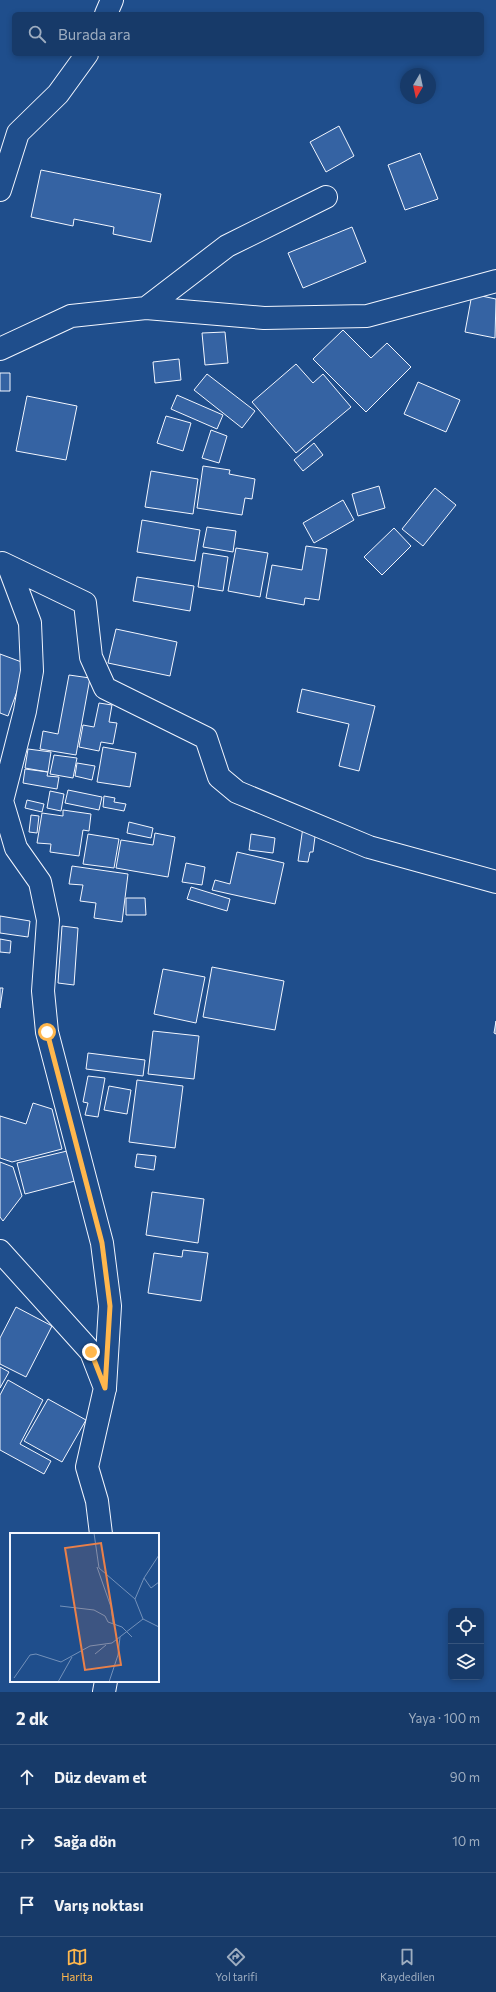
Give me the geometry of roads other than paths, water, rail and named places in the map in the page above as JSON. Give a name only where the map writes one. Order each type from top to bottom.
[{"type":"street","points":[[107,12],[112,0]]},
{"type":"street","points":[[0,190],[18,132],[58,94],[86,56]]},
{"type":"street","points":[[146,308],[227,246],[326,197]]},
{"type":"street","points":[[0,349],[71,316],[146,308],[264,318],[367,316],[496,281]]},
{"type":"street","points":[[5,564],[85,603],[91,658],[105,688],[206,738],[219,777],[237,792],[369,847],[496,882]]},
{"type":"street","points":[[5,564],[30,623],[32,670],[25,711],[2,801],[16,848],[40,882],[48,920],[43,991],[47,1032],[102,1243],[110,1306],[105,1388],[87,1467],[97,1501],[101,1533]]},
{"type":"street","points":[[0,1251],[91,1352],[105,1388]]},
{"type":"street","points":[[104,1692],[106,1682]]}]
